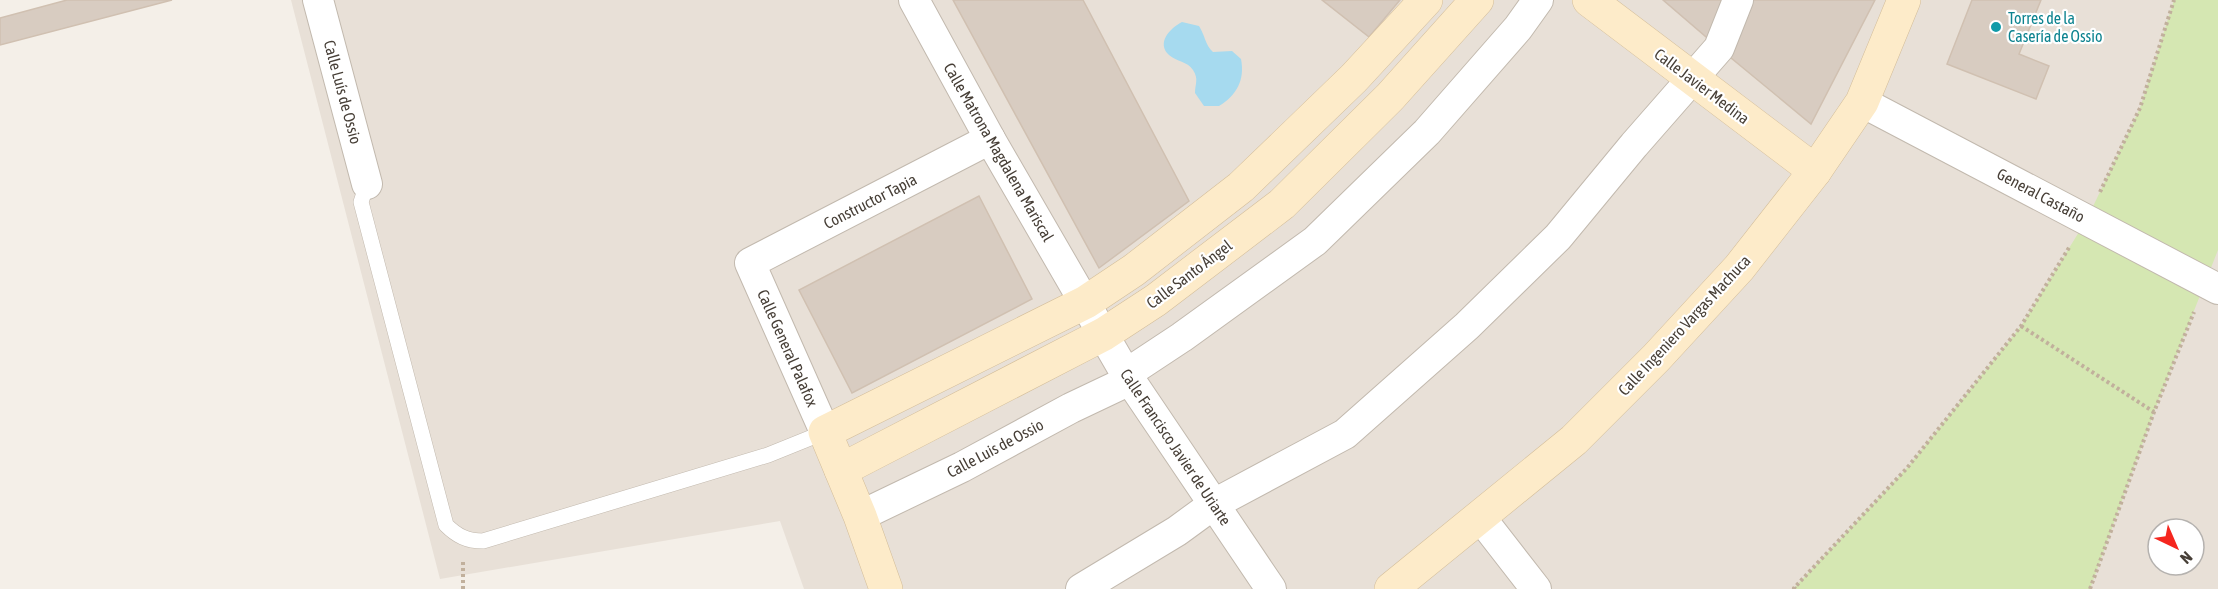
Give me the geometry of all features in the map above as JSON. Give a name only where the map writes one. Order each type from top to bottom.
[{"type":"street","name":"Calle Luís de Ossio","points":[[318,0],[368,184]]},
{"type":"street","name":"Calle Matrona Magdalena Mariscal","points":[[914,0],[990,138],[1086,302]]},
{"type":"street","points":[[886,589],[860,516],[825,432],[1086,302],[1134,270],[1241,187],[1354,78],[1426,0]]},
{"type":"street","name":"Calle Santo Ángel","points":[[841,470],[1104,334],[1156,300],[1282,204],[1390,97],[1478,0]]},
{"type":"street","points":[[1128,377],[1315,241],[1427,132],[1518,28],[1538,0]]},
{"type":"street","name":"Calle Javier Medina","points":[[1589,0],[1815,171]]},
{"type":"street","points":[[1081,589],[1177,531],[1214,504],[1345,434],[1467,327],[1558,237],[1691,78],[1719,48],[1738,0]]},
{"type":"street","name":"Calle Ingeniero Vargas Machuca","points":[[1391,589],[1574,440],[1656,358],[1739,268],[1815,171],[1863,102],[1904,0]]},
{"type":"street","name":"General Castaño","points":[[1863,102],[2212,286]]},
{"type":"street","name":"Constructor Tapia","points":[[750,263],[990,138]]},
{"type":"street","name":"Calle General Palafox","points":[[750,263],[825,432]]},
{"type":"street","name":"Calle Francisco Javier de Uriarte","points":[[1086,302],[1128,377],[1271,589]]},
{"type":"street","name":"Calle Luis de Ossio","points":[[860,516],[962,467],[1128,377]]},
{"type":"street","points":[[1480,517],[1536,589]]},
{"type":"lane","points":[[368,184],[361,202],[446,525],[462,538],[483,541],[768,455],[825,432]]},
{"type":"path","points":[[1796,589],[1794,588],[1908,468],[2021,326],[2087,219],[2140,108],[2174,0]]},
{"type":"path","points":[[2090,589],[2154,412],[2212,286]]},
{"type":"path","points":[[2021,326],[2154,412]]},
{"type":"shaded area","points":[[291,0],[2218,0],[2218,589],[804,589],[780,521],[440,579]]},
{"type":"green space","points":[[2174,0],[2218,0],[2218,250],[2154,412],[2090,589],[1794,588],[1907,468],[2021,326],[2087,219],[2140,108]]},
{"type":"water","points":[[1182,22],[1199,26],[1213,52],[1232,51],[1241,59],[1241,80],[1231,97],[1219,106],[1204,106],[1195,93],[1196,79],[1193,70],[1165,50],[1166,36]]},
{"type":"building","points":[[67,0],[172,0],[0,45],[0,18]]},
{"type":"building","points":[[953,0],[1083,0],[1189,201],[1099,268]]},
{"type":"building","points":[[1322,0],[1400,0],[1369,37]]},
{"type":"building","points":[[1663,0],[1739,0],[1719,48]]},
{"type":"building","points":[[1739,0],[1875,0],[1811,124],[1719,48]]},
{"type":"building","name":"Torres de la Casería de Ossio","points":[[1972,0],[2041,0],[2019,54],[2049,66],[2036,99],[1947,64]]},
{"type":"building","points":[[979,196],[1032,299],[852,393],[799,290]]},
{"type":"place","name":"Torres de la Casería de Ossio","points":[[1996,27]]}]
